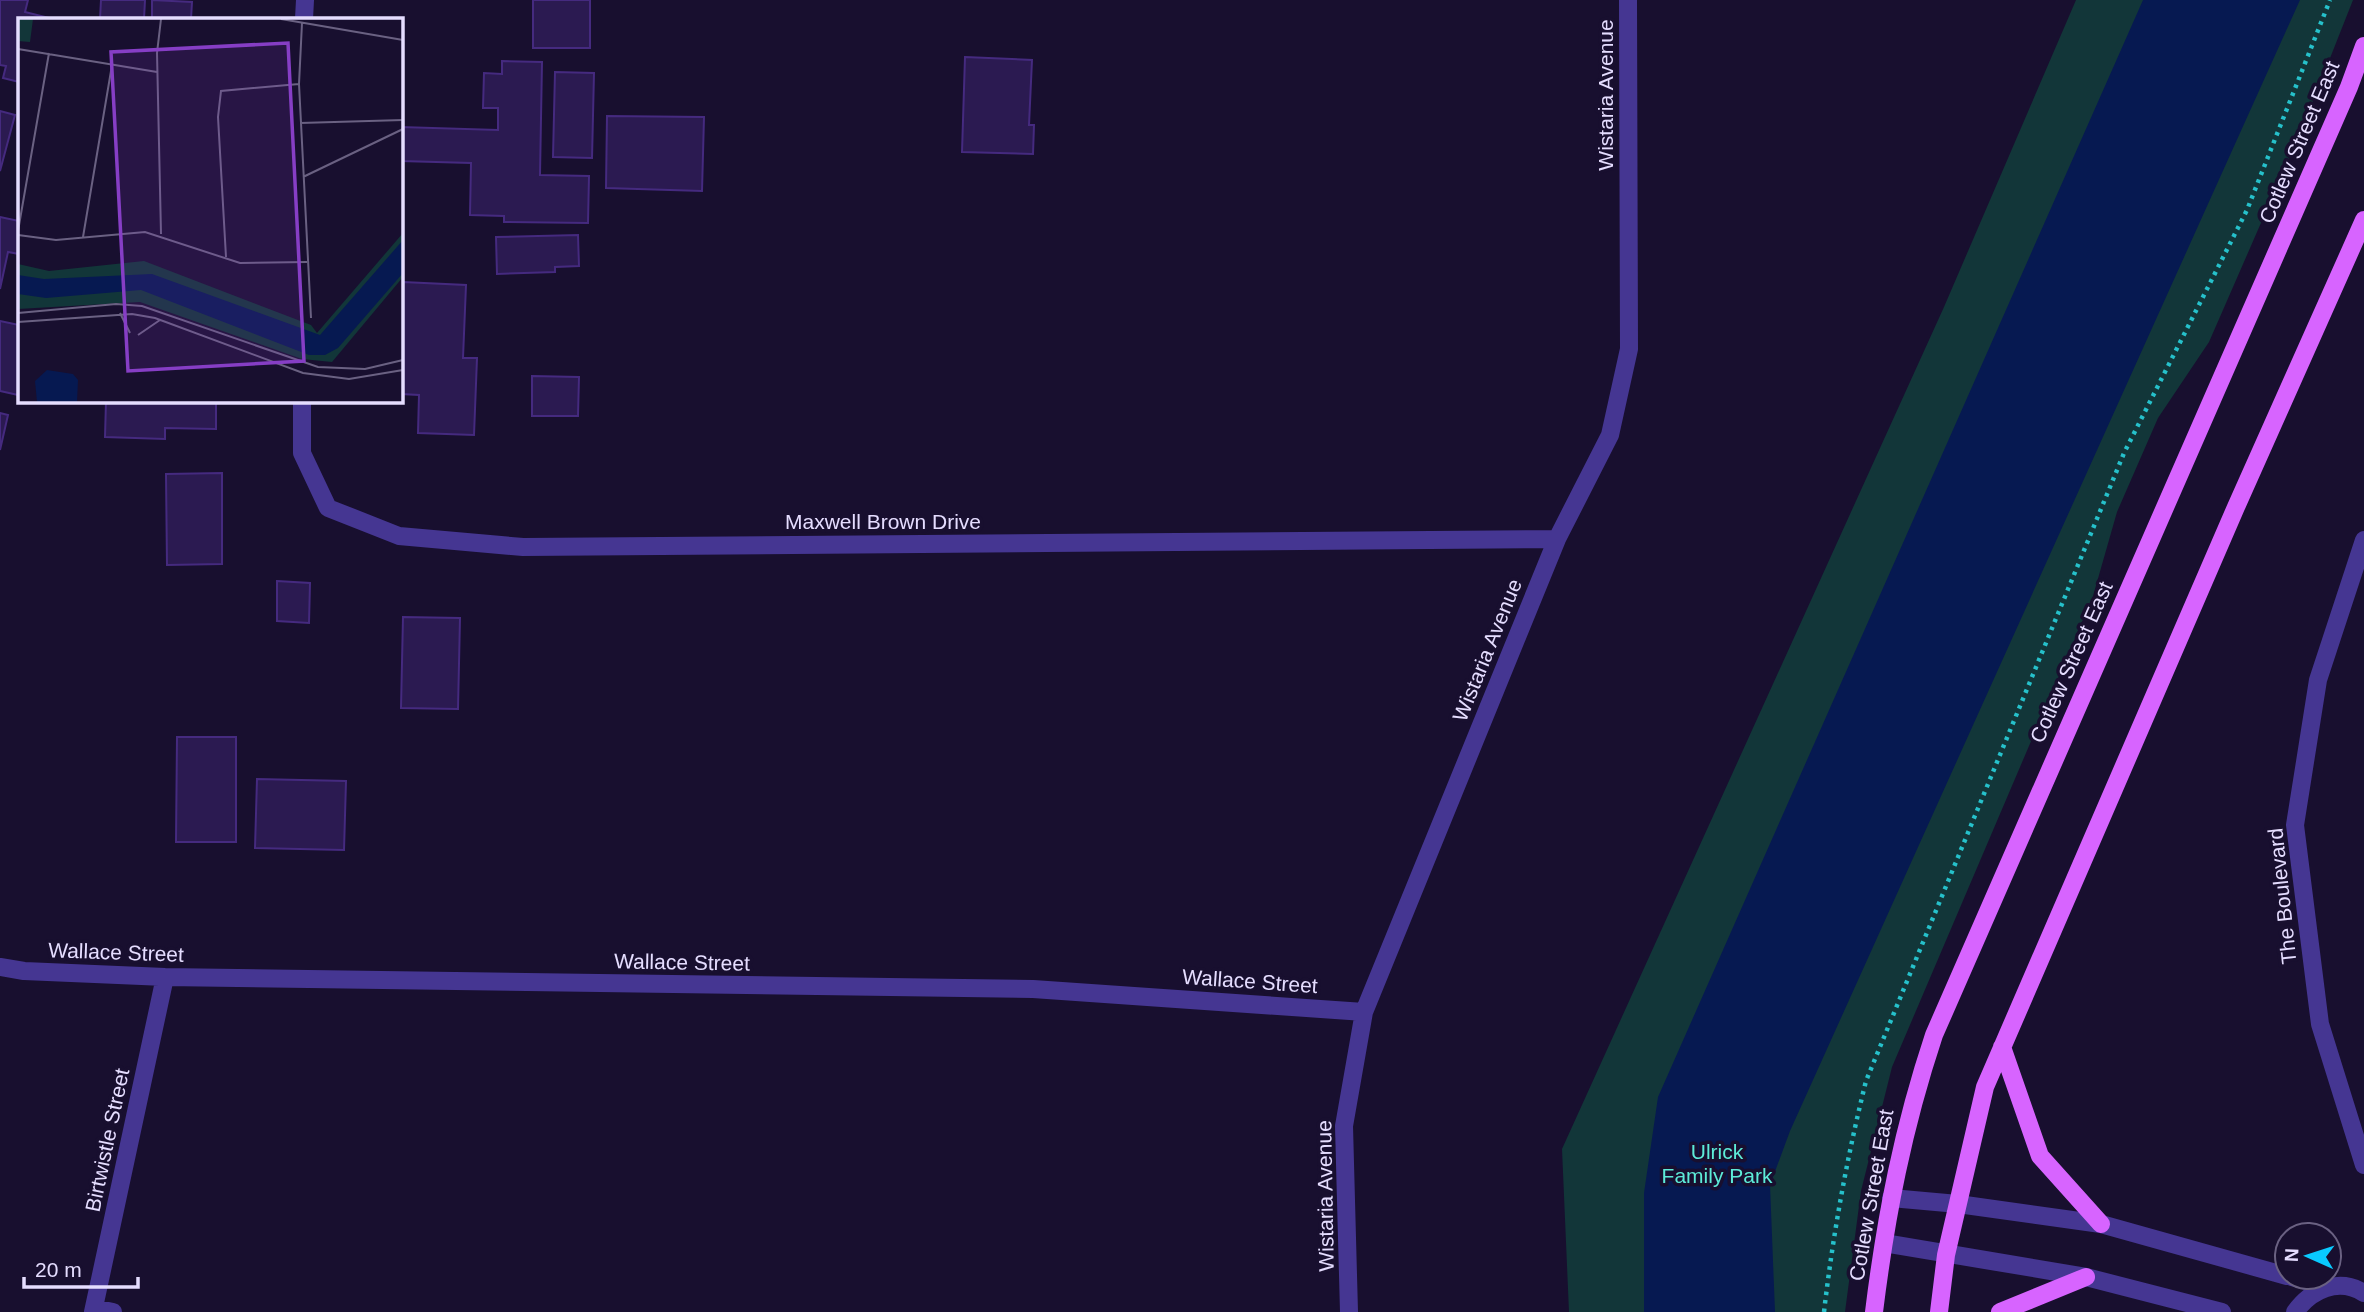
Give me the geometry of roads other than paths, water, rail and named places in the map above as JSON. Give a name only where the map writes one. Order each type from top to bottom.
[{"type":"main road","name":"Cotlew Street East","points":[[1874,1312],[1891,1198],[1909,1109],[1934,1035],[2349,87],[2364,46]]},
{"type":"main road","points":[[1939,1312],[1946,1255],[1984,1087],[2364,220]]},
{"type":"main road","points":[[2003,1047],[2040,1156],[2101,1224]]},
{"type":"main road","points":[[2000,1312],[2086,1277]]},
{"type":"street","points":[[304,18],[305,0]]},
{"type":"street","name":"Wistaria Avenue","points":[[1349,1312],[1344,1126],[1364,1012],[1557,539],[1610,435],[1629,349],[1628,0]]},
{"type":"street","name":"Maxwell Brown Drive","points":[[302,402],[302,453],[328,508],[399,536],[523,547],[1557,539]]},
{"type":"street","name":"The Boulevard","points":[[2364,540],[2319,680],[2295,825],[2320,1024],[2364,1165]]},
{"type":"street","name":"Wallace Street","points":[[0,967],[24,971],[165,977],[1033,989],[1364,1012]]},
{"type":"street","name":"Birtwistle Street","points":[[94,1310],[165,977]]},
{"type":"street","points":[[1891,1198],[1958,1204],[2101,1224],[2273,1272]]},
{"type":"street","points":[[1884,1243],[2086,1277],[2222,1312]]},
{"type":"street","points":[[2343,1286],[2362,1291],[2364,1272]]},
{"type":"street","points":[[2295,1312],[2309,1295],[2318,1291]]},
{"type":"street","points":[[94,1310],[113,1312]]},
{"type":"park label","name":"Ulrick Family Park","points":[[1717,1163]]}]
